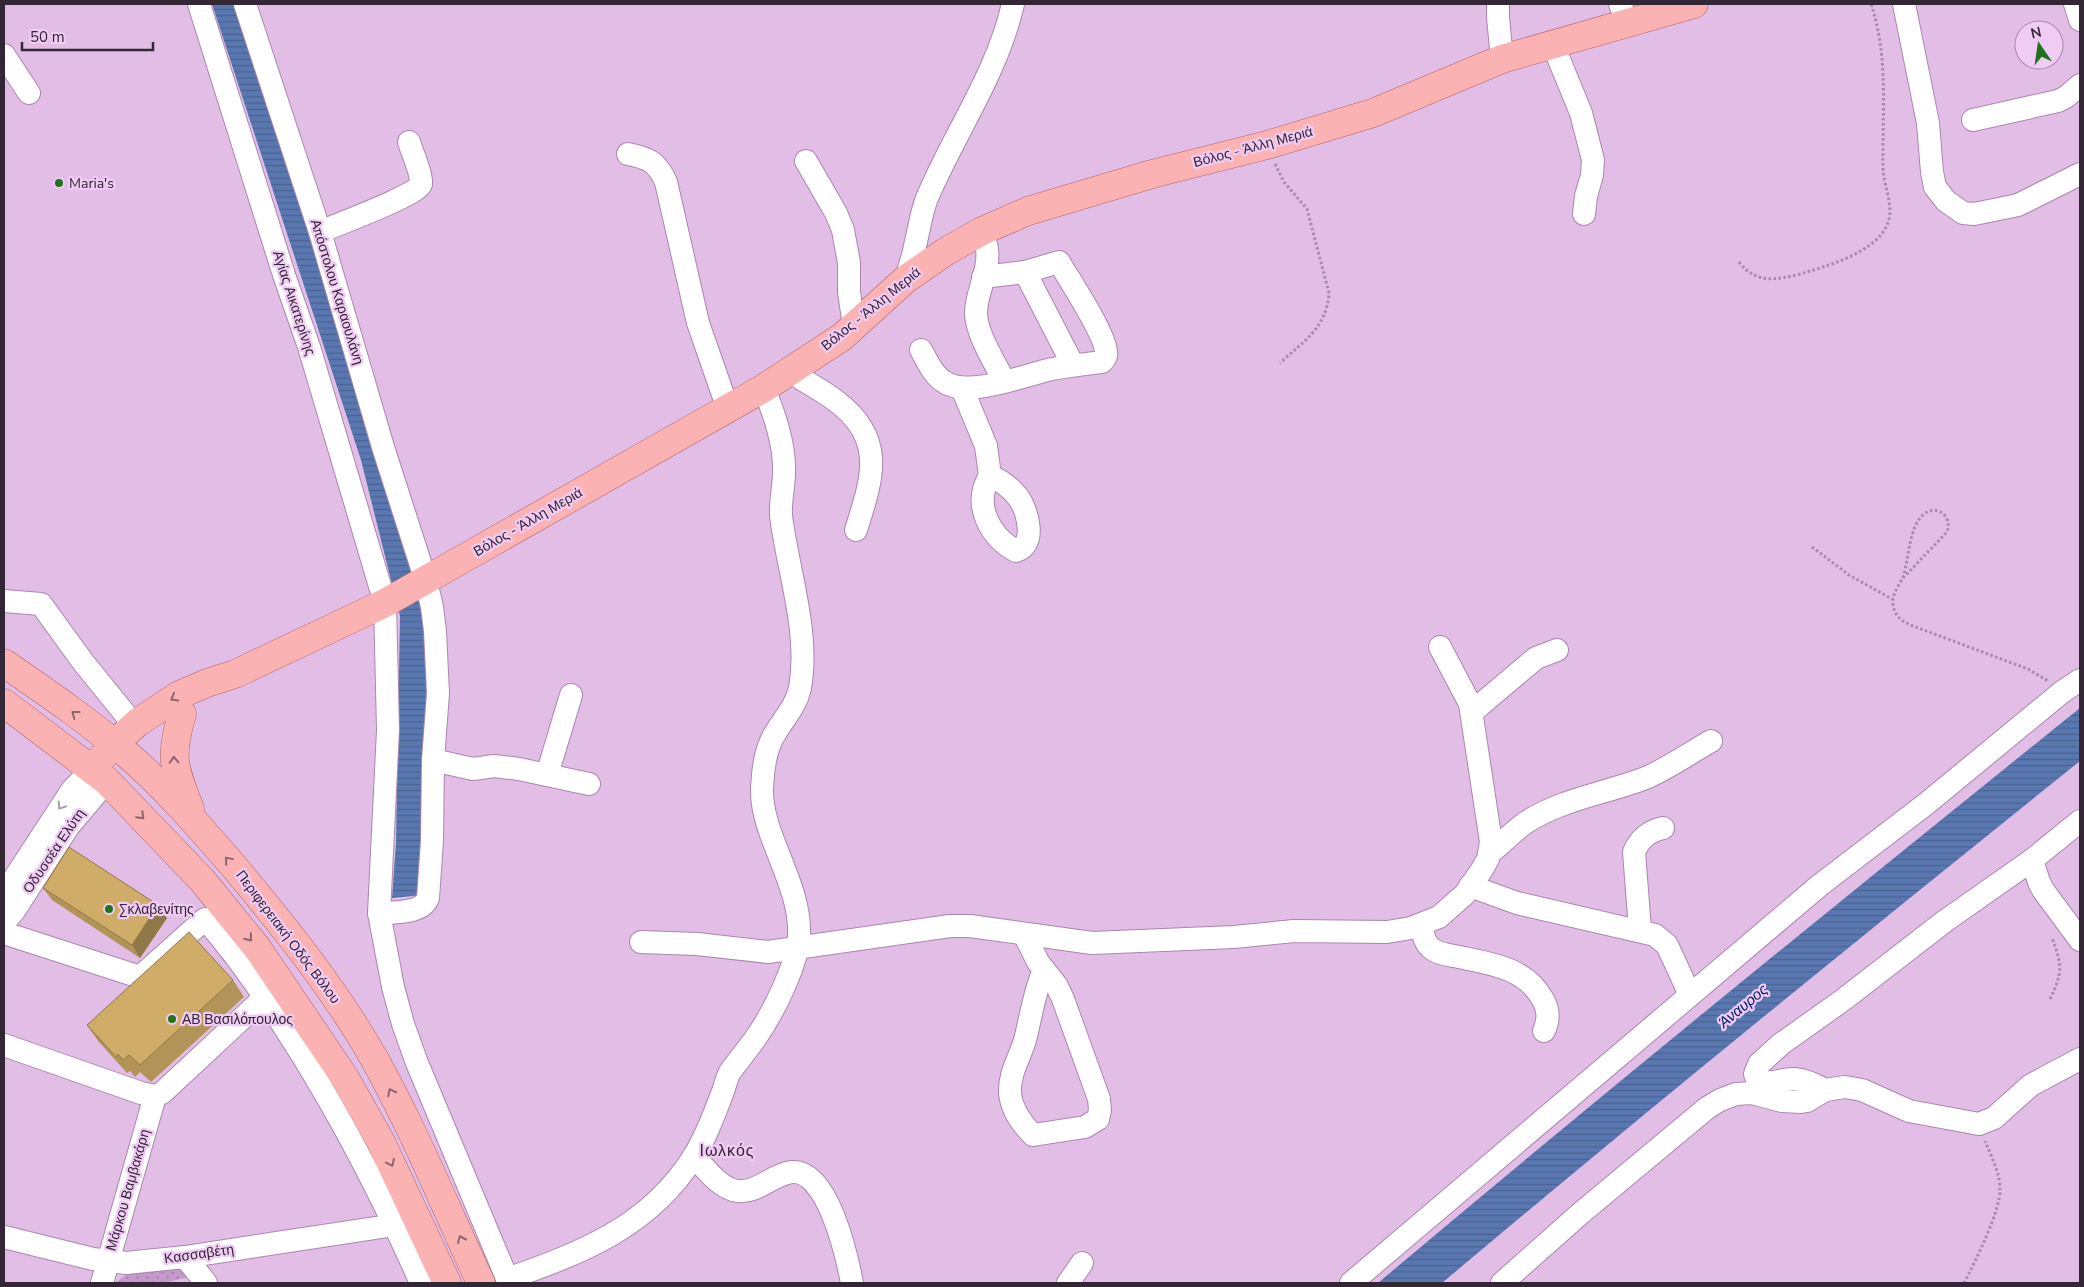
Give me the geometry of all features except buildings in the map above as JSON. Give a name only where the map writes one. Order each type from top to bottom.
[{"type":"main road","name":"Βόλος - Άλλη Μεριά","points":[[99,775],[122,750],[134,725],[179,695],[235,674],[385,603],[728,409],[790,372],[854,326],[906,279],[982,230],[1028,211],[1152,174],[1267,145],[1380,111],[1502,59],[1553,45],[1624,14],[1694,4]]},
{"type":"main road","name":"Περιφερειακή Οδός Βόλου","points":[[4,662],[122,750],[195,822],[276,917],[353,1023],[375,1061],[423,1156],[499,1282]]},
{"type":"main road","name":"Βόλος - Άλλη Μεριά","points":[[122,750],[161,728],[215,693],[235,674]]},
{"type":"main road","points":[[4,703],[99,775],[202,880],[258,949],[345,1078],[381,1142],[447,1283]]},
{"type":"main road","points":[[182,714],[174,747],[174,768],[195,822]]},
{"type":"street","name":"Αγίας Αικατερίνης","points":[[199,4],[284,275],[309,347],[385,603],[388,730],[379,913],[403,1024],[499,1282]]},
{"type":"street","name":"Απόστολου Καραουλάνη","points":[[245,4],[320,232],[383,447],[426,581],[435,631],[438,693],[433,760],[432,841],[427,900],[419,909],[379,913]]},
{"type":"street","points":[[906,279],[926,200],[975,104],[993,64],[1007,29],[1013,4]]},
{"type":"street","points":[[1498,4],[1502,59]]},
{"type":"street","points":[[1904,4],[1928,123],[1932,172],[1936,187],[1946,201],[1962,213],[1974,214],[1994,210],[2018,205],[2080,174]]},
{"type":"street","points":[[2075,4],[2080,20]]},
{"type":"street","points":[[1553,45],[1581,113],[1593,160],[1584,214]]},
{"type":"street","points":[[4,55],[29,93]]},
{"type":"street","points":[[1973,120],[2058,101],[2080,85]]},
{"type":"street","points":[[320,232],[417,190],[420,186],[421,178],[409,142]]},
{"type":"street","points":[[628,154],[647,158],[661,172],[666,182],[698,323],[728,409]]},
{"type":"street","points":[[806,161],[836,213],[842,230],[849,263],[849,292],[854,326]]},
{"type":"street","points":[[982,230],[987,249],[987,262],[977,304],[977,321],[1004,381]]},
{"type":"street","points":[[921,350],[937,378],[948,385],[962,388],[986,386],[1073,366],[1102,362],[1105,358],[1107,353],[1099,331],[1059,262],[1025,272],[983,277]]},
{"type":"street","points":[[1025,272],[1073,366]]},
{"type":"street","points":[[790,372],[838,403],[852,415],[870,446],[871,474],[856,530]]},
{"type":"street","points":[[499,1282],[556,1262],[605,1238],[652,1208],[668,1191],[694,1156],[715,1113],[728,1075],[763,1026],[792,966],[798,948],[799,926],[794,897],[770,828],[762,796],[762,778],[769,745],[797,700],[803,658],[800,624],[781,516],[784,474],[783,454],[777,426],[764,388]]},
{"type":"street","points":[[962,388],[986,446],[990,476]]},
{"type":"street","points":[[4,601],[41,604],[88,669],[134,725]]},
{"type":"street","points":[[641,942],[697,944],[761,951],[798,948],[909,930],[950,926],[970,926],[1092,943],[1234,937],[1294,931],[1387,932],[1421,926],[1448,911],[1470,886],[1481,871],[1490,853],[1491,842],[1477,759],[1472,712],[1465,692],[1440,647]]},
{"type":"street","points":[[1472,712],[1536,658],[1557,650]]},
{"type":"street","points":[[1351,1283],[1820,885],[1926,804],[2071,686]]},
{"type":"street","points":[[547,775],[571,695]]},
{"type":"street","points":[[1490,853],[1526,823],[1543,814],[1648,777],[1666,769],[1711,741]]},
{"type":"street","points":[[433,760],[473,769],[494,766],[589,784]]},
{"type":"street","name":"Οδυσσέα Ελύτη","points":[[4,894],[72,790],[99,775]]},
{"type":"street","name":"Οδυσσέα Ελύτη","points":[[4,922],[14,911],[74,819],[99,775]]},
{"type":"street","points":[[1824,1090],[1816,1085],[1794,1079],[1763,1083],[1756,1079],[1756,1068],[1796,1032],[1843,1000],[1945,921],[2032,860],[2080,821]]},
{"type":"street","points":[[1640,930],[1634,852],[1647,834],[1663,828]]},
{"type":"street","points":[[2032,860],[2043,890],[2080,940]]},
{"type":"street","points":[[1470,886],[1517,903],[1655,935],[1667,945],[1690,996]]},
{"type":"street","points":[[4,933],[140,976],[205,919],[235,954],[265,997],[335,1110],[395,1226],[420,1283]]},
{"type":"street","points":[[1421,926],[1424,938],[1431,948],[1448,955],[1500,967],[1526,978],[1535,987],[1544,1001],[1548,1016],[1544,1031]]},
{"type":"street","points":[[1024,934],[1038,962],[1057,986],[1064,999],[1091,1074],[1100,1110],[1098,1119],[1085,1127],[1033,1135],[1024,1125],[1016,1111],[1010,1092],[1010,1082],[1024,1042],[1044,970]]},
{"type":"street","points":[[4,1045],[141,1094],[155,1096],[162,1093],[265,997]]},
{"type":"street","points":[[1502,1283],[1526,1275],[1581,1213],[1714,1103],[1736,1094],[1752,1093],[1782,1101],[1801,1102],[1807,1101],[1824,1090],[1854,1088],[1909,1111],[1979,1124],[1994,1118],[2036,1082],[2080,1059]]},
{"type":"street","name":"Μάρκου Βαμβακάρη","points":[[102,1283],[155,1096]]},
{"type":"street","points":[[694,1156],[725,1186],[738,1191],[748,1191],[794,1172],[804,1174],[810,1178],[819,1187],[845,1246],[852,1283]]},
{"type":"street","name":"Κασσαβέτη","points":[[4,1237],[108,1262],[126,1263],[185,1257],[395,1226]]},
{"type":"street","points":[[185,1257],[206,1283]]},
{"type":"street","points":[[1068,1283],[1082,1262]]},
{"type":"path","points":[[1739,262],[1747,273],[1763,279],[1800,274],[1852,256],[1881,235],[1888,225],[1890,210],[1884,172],[1883,64],[1876,21],[1871,4]]},
{"type":"path","points":[[1267,145],[1284,182],[1307,209],[1329,293],[1328,306],[1313,333],[1280,363]]},
{"type":"path","points":[[1902,578],[1948,532],[1948,521],[1943,513],[1938,510],[1929,511],[1920,518],[1913,534],[1902,578],[1892,599],[1894,611],[1904,622],[2071,686]]},
{"type":"path","points":[[1812,547],[1849,575],[1892,599]]},
{"type":"path","points":[[2050,999],[2058,983],[2061,966],[2052,936]]},
{"type":"path","points":[[1964,1283],[1990,1226],[2000,1191],[1998,1176],[1979,1124]]},
{"type":"shaded area","points":[[181,1265],[188,1277],[165,1283],[116,1283],[130,1272],[138,1269]]},
{"type":"water","points":[[212,4],[236,4],[428,608],[423,895],[392,898],[396,843],[400,616],[361,460]]},
{"type":"water","name":"Άναυρος","points":[[2080,708],[2080,761],[1760,1020],[1442,1283],[1378,1283],[1639,1065]]},
{"type":"place","name":"Maria's","points":[[59,183]]},
{"type":"place","name":"Σκλαβενίτης","points":[[109,909]]},
{"type":"place","name":"ΑΒ Βασιλόπουλος","points":[[172,1019]]},
{"type":"district","name":"Ιωλκός","points":[[727,1151]]}]
